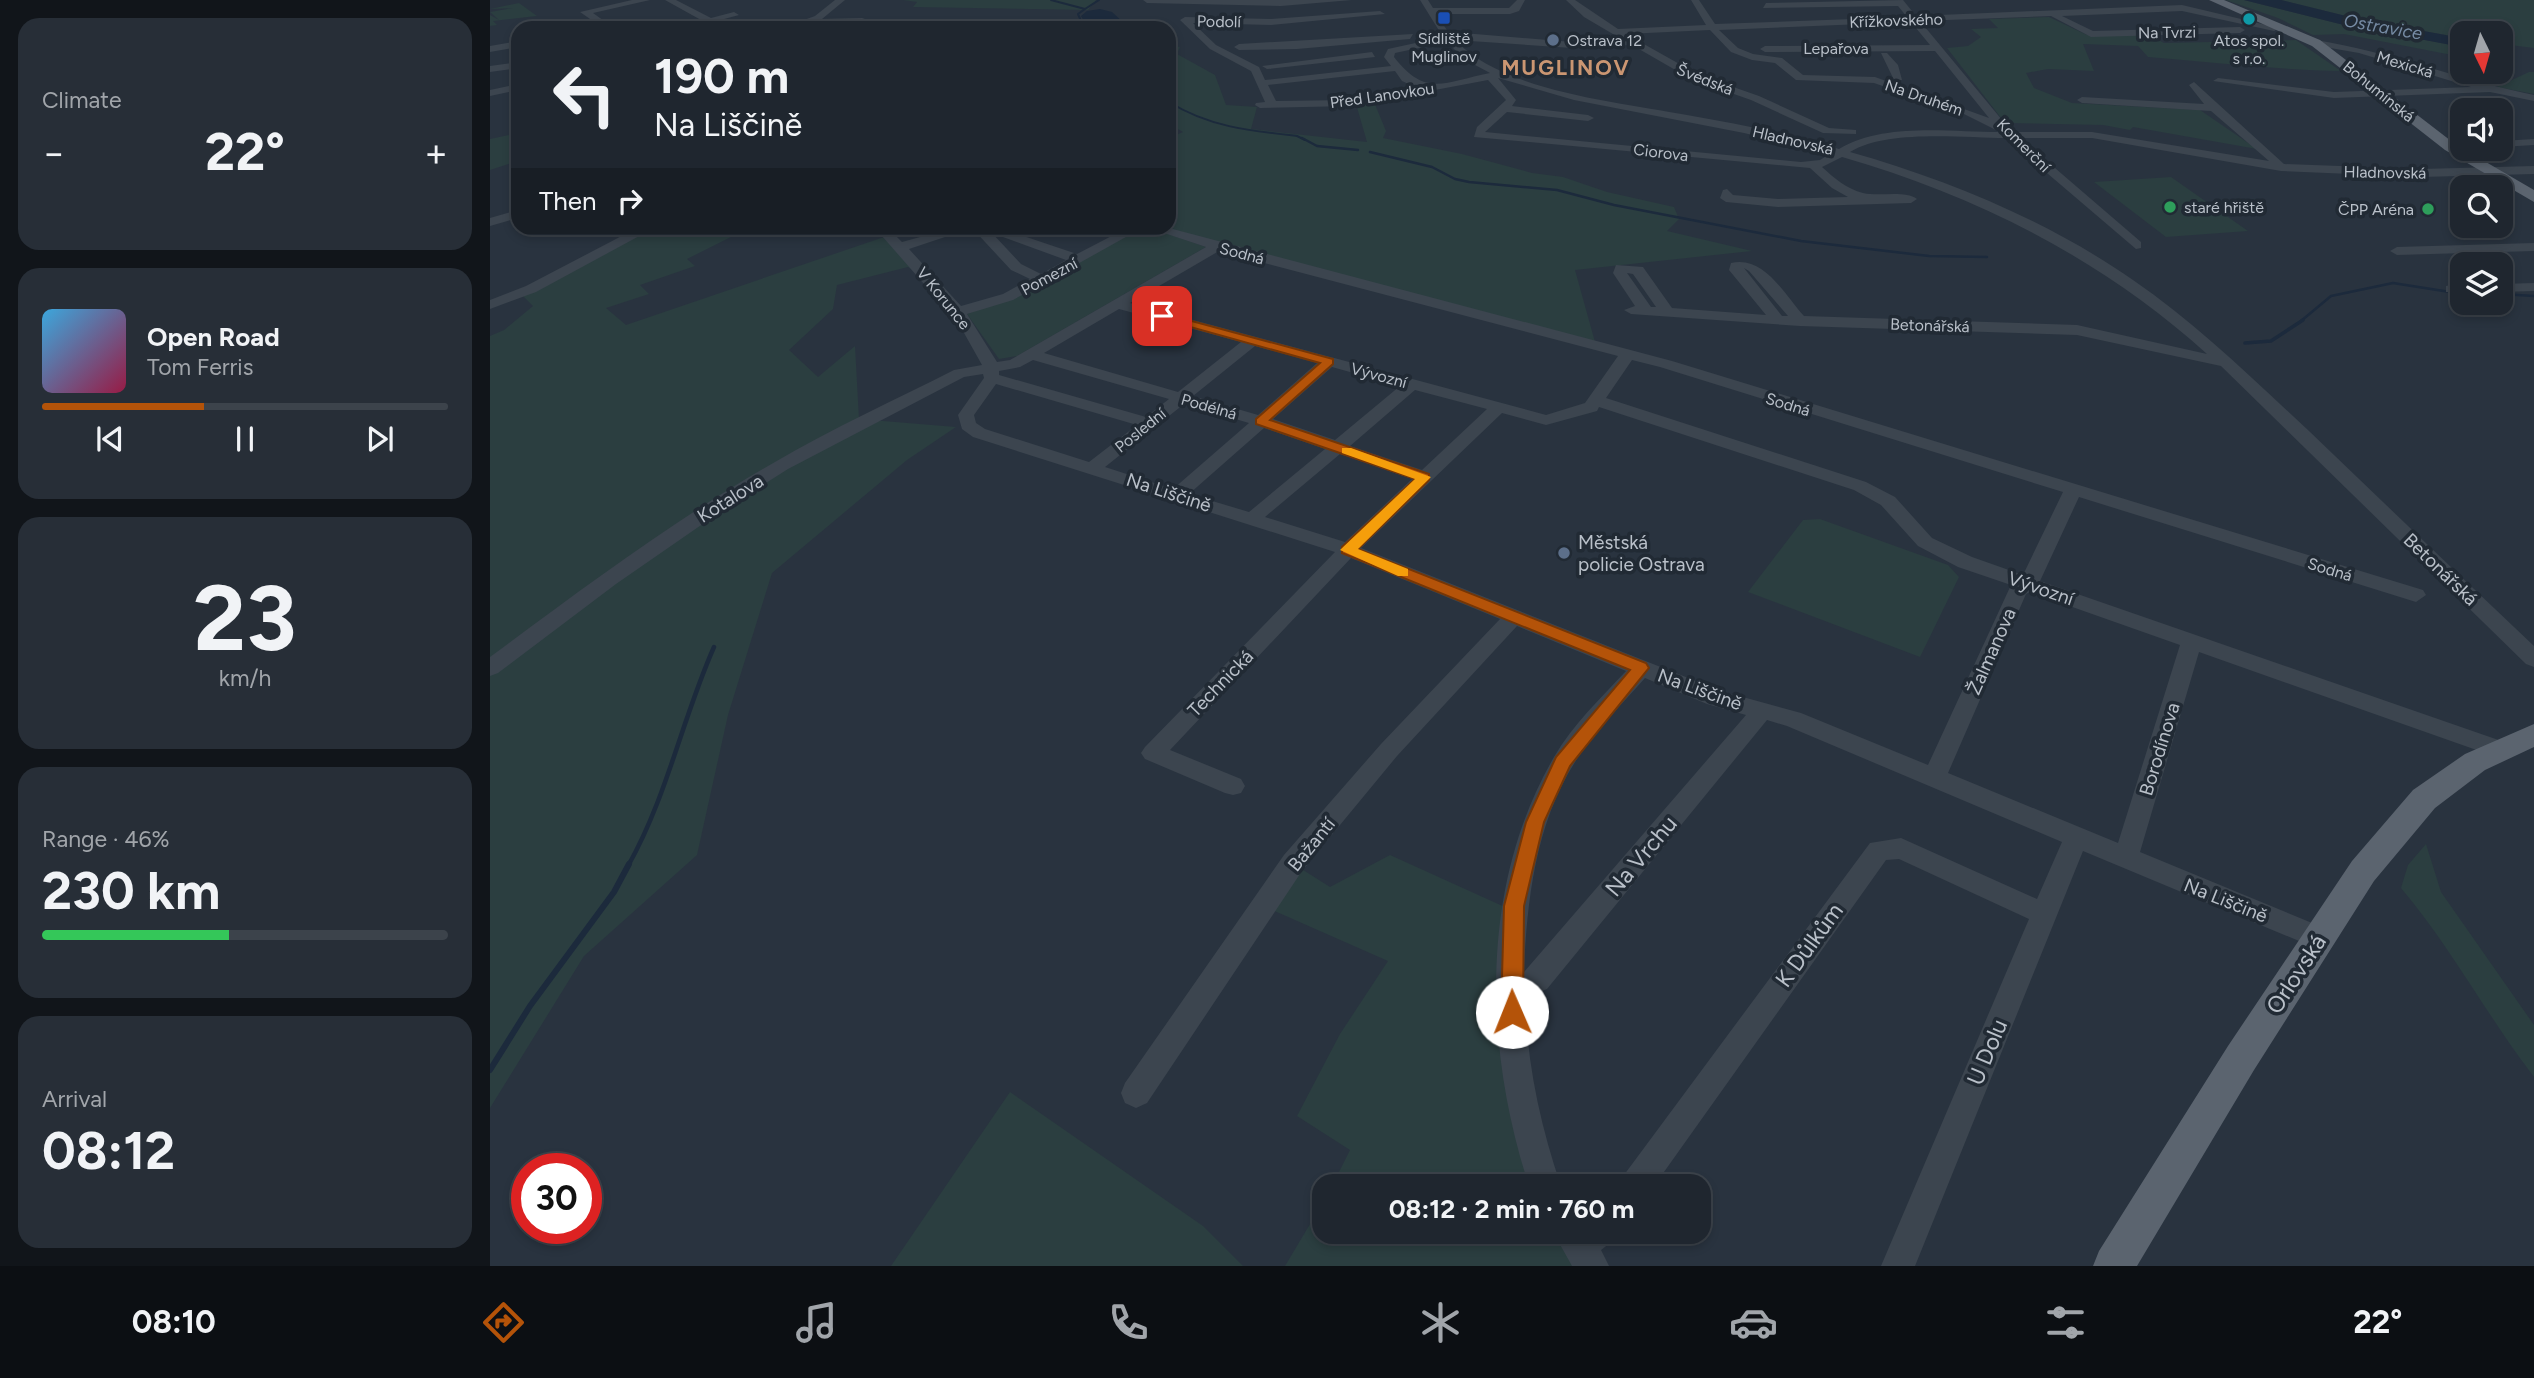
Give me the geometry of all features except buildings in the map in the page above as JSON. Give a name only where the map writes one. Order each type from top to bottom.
[{"type":"main road","name":"Bohumínská","points":[[2215,0],[2316,43],[2450,142]]},
{"type":"main road","name":"Bohumínská","points":[[2475,161],[2489,172],[2534,197]]},
{"type":"main road","name":"Orlovská","points":[[2114,1266],[2241,1058],[2363,871],[2424,799],[2475,762],[2534,735]]},
{"type":"street","points":[[597,21],[585,12],[646,0]]},
{"type":"street","points":[[669,0],[708,20]]},
{"type":"street","points":[[817,21],[841,0]]},
{"type":"street","points":[[1147,0],[1348,0]]},
{"type":"street","name":"Hladnovská","points":[[1423,0],[1447,37],[1468,57],[1496,76],[1557,92],[1840,152],[1858,142],[1903,135],[2005,131],[2108,136],[2281,167],[2377,172],[2534,170]]},
{"type":"street","name":"Švédská","points":[[1570,0],[1587,15],[1620,31],[1632,42],[1695,77],[1755,98],[1827,131],[1852,132]]},
{"type":"street","points":[[1696,0],[1712,26],[1735,50]]},
{"type":"street","points":[[2057,15],[2061,0]]},
{"type":"street","points":[[2156,0],[2171,9],[2188,9],[2205,15],[2279,27]]},
{"type":"street","points":[[1766,6],[1899,1]]},
{"type":"street","name":"Komerční","points":[[1899,1],[2005,131],[2136,245]]},
{"type":"street","points":[[1430,11],[1510,11],[1520,2]]},
{"type":"street","points":[[1794,5],[1808,23]]},
{"type":"street","name":"Křížkovského","points":[[1620,31],[1913,20],[1969,13],[2057,15],[2171,9]]},
{"type":"street","name":"Podolí","points":[[1266,105],[1262,83],[1255,69],[1213,47],[1185,20],[1271,22],[1380,14]]},
{"type":"street","points":[[704,21],[734,15]]},
{"type":"street","name":"Na Tvrzi","points":[[2057,15],[2091,34],[2222,32],[2279,27]]},
{"type":"street","points":[[1422,35],[1389,54],[1406,79],[1427,89]]},
{"type":"street","points":[[1239,47],[1447,37],[1583,45],[1632,42]]},
{"type":"street","name":"Mexická","points":[[2316,43],[2360,50],[2490,89],[2534,98]]},
{"type":"street","points":[[490,49],[511,45]]},
{"type":"street","name":"Lepařova","points":[[1735,50],[1938,48]]},
{"type":"street","name":"Na Druhém","points":[[1735,50],[1749,56],[1779,59],[1800,78],[1866,72],[2005,131]]},
{"type":"street","points":[[1267,66],[1372,55]]},
{"type":"street","points":[[1866,72],[1896,73],[1884,55]]},
{"type":"street","points":[[1300,63],[1308,78]]},
{"type":"street","points":[[490,70],[511,66]]},
{"type":"street","points":[[1262,83],[1397,68]]},
{"type":"street","points":[[1496,76],[1511,100],[1506,109],[1588,118]]},
{"type":"street","name":"Před Lanovkou","points":[[1266,105],[1350,103],[1496,76]]},
{"type":"street","points":[[2218,81],[2325,94],[2383,95],[2490,89]]},
{"type":"street","points":[[2194,85],[2210,108],[2263,147],[2281,167]]},
{"type":"street","points":[[490,93],[511,88]]},
{"type":"street","points":[[2082,100],[2210,108]]},
{"type":"street","name":"Ciorova","points":[[1506,109],[1481,127],[1478,135],[1536,138],[1780,165],[1813,165],[1834,158],[1840,152]]},
{"type":"street","points":[[2513,143],[2534,142]]},
{"type":"street","name":"Betonářská","points":[[1840,152],[1962,195],[2063,243],[2172,315],[2226,362],[2534,659]]},
{"type":"street","points":[[1813,165],[1832,184],[1862,200]]},
{"type":"street","points":[[1727,193],[1726,198],[1778,203],[1911,200]]},
{"type":"street","points":[[490,222],[511,216]]},
{"type":"street","name":"Sodná","points":[[1176,234],[1628,354],[2416,595]]},
{"type":"street","points":[[490,305],[534,289],[594,253],[632,235]]},
{"type":"street","name":"V Korunce","points":[[888,235],[957,312],[992,372]]},
{"type":"street","points":[[899,247],[941,235]]},
{"type":"street","points":[[986,235],[1016,267],[1042,280]]},
{"type":"street","points":[[1009,235],[1079,260]]},
{"type":"street","name":"Pomezní","points":[[957,312],[1009,297],[1124,235]]},
{"type":"street","points":[[992,372],[1014,364],[1217,246]]},
{"type":"street","points":[[2516,247],[2534,259]]},
{"type":"street","points":[[2397,251],[2534,247]]},
{"type":"street","points":[[1779,320],[1736,270],[1736,266],[1745,264],[1754,268],[1800,321]]},
{"type":"street","name":"Betonářská","points":[[1667,312],[1638,270],[1620,268],[1619,272],[1638,311],[1800,321],[2077,330],[2226,362]]},
{"type":"street","points":[[2513,288],[2534,287]]},
{"type":"street","name":"Vývozní","points":[[1117,304],[1546,420],[1591,407],[1598,401],[1860,486],[1888,501],[1926,542],[1965,562],[2502,750]]},
{"type":"street","points":[[1761,319],[1761,335]]},
{"type":"street","name":"Poslední","points":[[1093,468],[1252,341]]},
{"type":"street","name":"Podélná","points":[[1031,354],[1261,421],[1424,477]]},
{"type":"street","points":[[1598,401],[1628,354]]},
{"type":"street","points":[[1177,495],[1329,362]]},
{"type":"street","points":[[992,372],[1149,423]]},
{"type":"street","name":"Na Liščině","points":[[992,372],[967,411],[966,418],[970,428],[1348,550],[1715,698],[1793,719],[2320,938]]},
{"type":"street","name":"Kotalova","points":[[490,668],[609,579],[782,465],[960,373],[992,372]]},
{"type":"street","points":[[1252,519],[1412,384]]},
{"type":"street","points":[[1348,550],[1498,408]]},
{"type":"street","name":"Žalmanova","points":[[1934,778],[2018,590],[2029,584],[2073,491]]},
{"type":"street","name":"Technická","points":[[1233,786],[1153,753],[1348,550]]},
{"type":"street","name":"Bažantí","points":[[1136,1093],[1293,863],[1389,750],[1514,617]]},
{"type":"street","points":[[2505,631],[2534,649]]},
{"type":"street","name":"Borodínova","points":[[2126,858],[2192,640]]},
{"type":"street","points":[[1541,1174],[1526,1133],[1517,1091],[1511,991],[1514,906],[1535,822],[1563,762],[1641,668]]},
{"type":"street","name":"Na Vrchu","points":[[1511,991],[1537,980],[1763,710]]},
{"type":"street","name":"U Dolu","points":[[1898,1266],[2076,837]]},
{"type":"street","name":"K Důlkům","points":[[1644,1174],[1880,850],[1901,848],[2044,914]]},
{"type":"shaded area","points":[[903,0],[1096,0],[1088,10],[913,7],[917,2]]},
{"type":"shaded area","points":[[2226,0],[2244,0],[2340,24],[2450,45],[2450,55],[2344,34],[2313,35],[2278,18]]},
{"type":"shaded area","points":[[2281,0],[2534,0],[2534,48],[2513,45],[2513,21],[2450,21],[2450,36],[2362,20]]},
{"type":"shaded area","points":[[519,3],[537,16],[493,21],[497,25],[490,26],[490,15],[499,20],[490,12],[513,8],[490,9]]},
{"type":"shaded area","points":[[2049,17],[2087,35],[2147,34],[2164,43],[2296,40],[2341,71],[2148,57],[2138,46],[2083,44],[2094,71],[2048,69],[2026,73],[2034,88],[2072,103],[2200,110],[2257,149],[2133,127],[2130,130],[2103,125],[2005,123],[1947,48],[1968,46],[1981,37],[1971,29],[1998,28],[1989,19]]},
{"type":"shaded area","points":[[1176,46],[1180,47],[1177,54],[1215,75],[1226,105],[1257,107],[1251,129],[1367,142],[1356,104],[1374,102],[1386,131],[1383,138],[1462,154],[1532,173],[1563,177],[1607,192],[1674,207],[1679,219],[1667,231],[1752,251],[1575,270],[1595,342],[1176,231],[1176,135],[1183,132],[1176,128]]},
{"type":"shaded area","points":[[2534,72],[2534,94],[2497,87],[2513,84],[2513,80]]},
{"type":"shaded area","points":[[511,134],[511,163],[490,170],[490,139]]},
{"type":"shaded area","name":"staré hřiště","points":[[2171,177],[2248,231],[2166,237],[2094,182]]},
{"type":"shaded area","points":[[636,235],[735,235],[687,259],[695,266],[640,285],[649,294],[606,308],[626,325],[884,237],[927,277],[908,267],[837,285],[833,309],[789,350],[818,377],[855,346],[859,419],[956,427],[907,460],[772,573],[728,715],[697,855],[584,956],[490,1108],[490,336],[504,330],[533,306],[521,294]]},
{"type":"shaded area","points":[[1123,235],[1171,235],[1206,247],[1017,356],[999,359],[967,314],[1009,298]]},
{"type":"shaded area","points":[[1820,519],[1948,565],[1959,577],[1920,657],[1748,592],[1803,520]]},
{"type":"shaded area","points":[[2426,844],[2441,892],[2534,1025],[2534,1077],[2436,934],[2401,888],[2408,865]]},
{"type":"shaded area","points":[[1390,855],[1507,908],[1512,1117],[1533,1174],[1338,1174],[1350,1150],[1297,1116],[1340,1034],[1388,961],[1270,909],[1300,868],[1330,887]]},
{"type":"shaded area","points":[[1010,1092],[1203,1226],[1243,1266],[891,1266]]},
{"type":"shaded area","points":[[1312,1221],[1312,1244],[1566,1244],[1581,1266],[1285,1266]]},
{"type":"water","name":"Ostravice","points":[[2244,0],[2281,0],[2362,20],[2450,36],[2450,45],[2340,24]]},
{"type":"water","points":[[1100,9],[1112,12],[1122,21],[1084,21],[1081,16],[1087,11]]},
{"type":"waterway","points":[[1051,0],[1085,9]]},
{"type":"waterway","points":[[1085,9],[1099,0]]},
{"type":"waterway","points":[[1081,21],[1078,14],[1085,9]]},
{"type":"waterway","points":[[1176,106],[1215,122],[1247,130],[1297,136],[1305,140]]},
{"type":"waterway","points":[[1302,138],[1317,146],[1358,150]]},
{"type":"waterway","points":[[1370,152],[1432,167],[1455,179],[1469,182],[1557,190],[1614,205],[1801,241],[1929,256],[1987,257]]},
{"type":"waterway","points":[[2301,321],[2331,296],[2393,283],[2450,292]]},
{"type":"waterway","points":[[2513,295],[2534,296]]},
{"type":"waterway","points":[[2245,343],[2271,341],[2303,320]]},
{"type":"waterway","points":[[628,866],[642,840],[664,785],[714,647]]},
{"type":"waterway","points":[[490,1070],[530,1006],[614,892],[629,864]]},
{"type":"slow traffic","points":[[1347,451],[1424,477],[1348,550],[1403,572]]},
{"type":"place","name":"Sídliště Muglinov","points":[[1444,18]]},
{"type":"place","name":"Atos spol. s r.o.","points":[[2249,19]]},
{"type":"place","name":"Ostrava 12","points":[[1553,40]]},
{"type":"place","name":"staré hřiště","points":[[2170,207]]},
{"type":"place","name":"ČPP Aréna","points":[[2428,209]]},
{"type":"place","name":"Městská policie Ostrava","points":[[1564,553]]},
{"type":"district","name":"MUGLINOV","points":[[1566,68]]},
{"type":"route","points":[[1162,316],[1329,362],[1261,421],[1424,477],[1348,550],[1641,668],[1563,762],[1535,822],[1514,906],[1512,1012]]}]
